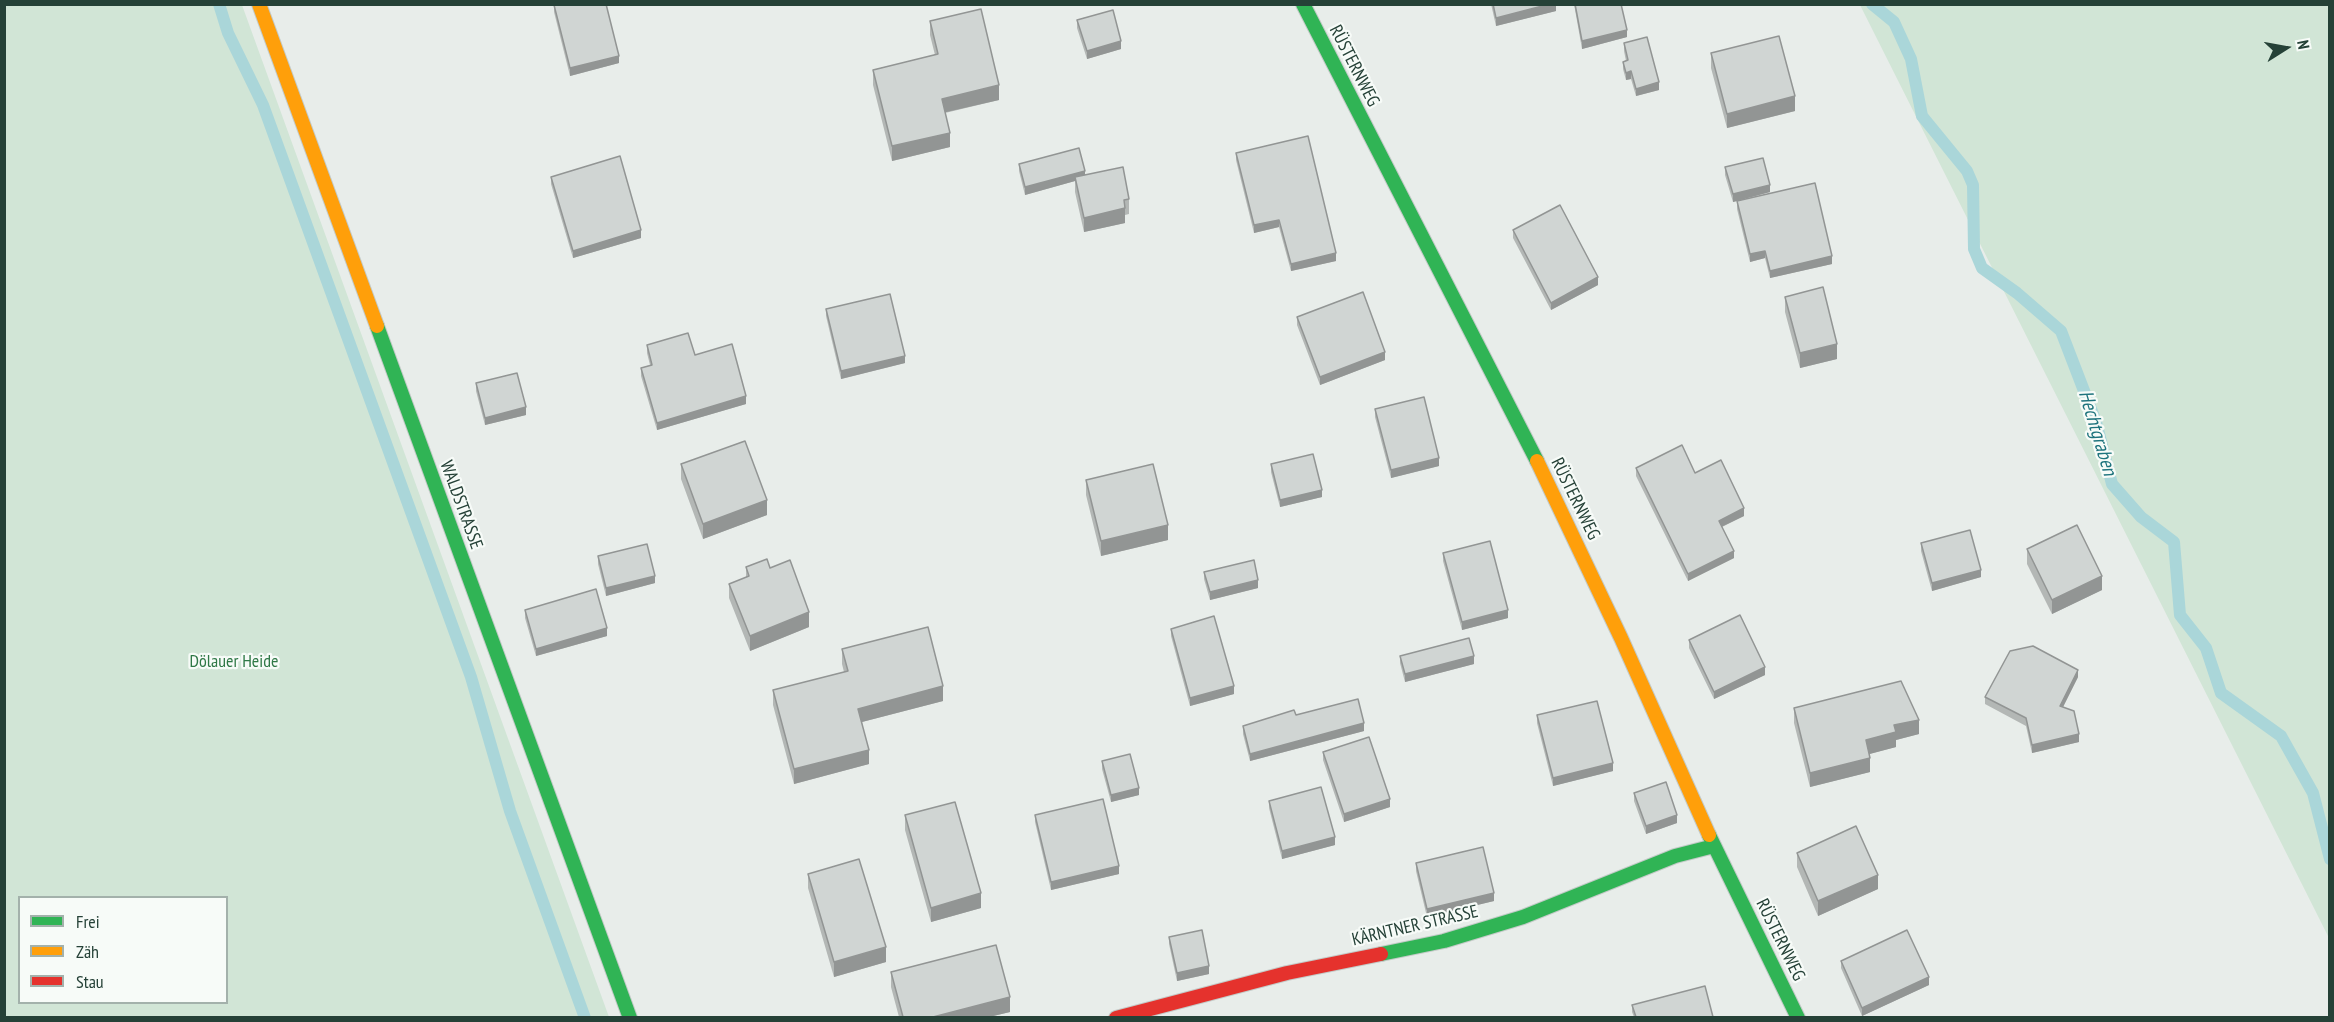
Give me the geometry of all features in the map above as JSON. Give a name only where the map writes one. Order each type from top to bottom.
[{"type":"street","name":"WALDSTRASSE","points":[[259,4],[630,1017]]},
{"type":"street","name":"RÜSTERNWEG","points":[[1304,4],[1545,476],[1621,638],[1714,846],[1798,1017]]},
{"type":"street","name":"KÄRNTNER STRASSE","points":[[1116,1017],[1287,973],[1444,941],[1522,917],[1675,856],[1714,846]]},
{"type":"green space","name":"Dölauer Heide","points":[[5,5],[242,5],[609,1017],[5,1018]]},
{"type":"green space","points":[[1860,5],[2329,5],[2329,938]]},
{"type":"building","points":[[606,4],[619,56],[570,68],[554,5]]},
{"type":"building","points":[[1493,4],[1550,4],[1496,18]]},
{"type":"building","points":[[1575,4],[1621,4],[1627,30],[1582,41]]},
{"type":"building","points":[[981,9],[999,85],[942,99],[950,133],[892,146],[873,70],[938,54],[930,21]]},
{"type":"building","points":[[1113,10],[1121,41],[1087,51],[1077,20]]},
{"type":"building","points":[[1779,36],[1795,96],[1727,114],[1711,53]]},
{"type":"building","points":[[1647,37],[1659,82],[1636,89],[1631,71],[1626,73],[1623,62],[1628,60],[1624,43]]},
{"type":"building","points":[[1308,136],[1336,253],[1291,264],[1279,220],[1254,225],[1236,153]]},
{"type":"building","points":[[1079,148],[1085,171],[1025,187],[1019,164]]},
{"type":"building","points":[[620,156],[641,230],[573,251],[551,177]]},
{"type":"building","points":[[1763,158],[1770,185],[1733,194],[1725,167]]},
{"type":"building","points":[[1123,167],[1129,199],[1124,200],[1125,208],[1084,218],[1075,177]]},
{"type":"building","points":[[1815,183],[1832,256],[1770,271],[1765,251],[1750,254],[1737,201]]},
{"type":"building","points":[[1560,205],[1598,277],[1551,303],[1513,230]]},
{"type":"building","points":[[1823,287],[1837,344],[1800,353],[1785,297]]},
{"type":"building","points":[[1363,292],[1385,352],[1320,377],[1297,317]]},
{"type":"building","points":[[890,294],[905,356],[841,371],[826,309]]},
{"type":"building","points":[[688,333],[695,355],[732,344],[746,396],[657,423],[641,368],[652,365],[647,345]]},
{"type":"building","points":[[517,373],[526,407],[485,418],[476,383]]},
{"type":"building","points":[[1424,397],[1439,458],[1391,470],[1375,409]]},
{"type":"building","points":[[745,441],[767,500],[703,524],[681,464]]},
{"type":"building","points":[[1682,445],[1695,473],[1721,460],[1744,508],[1719,521],[1734,551],[1688,574],[1636,468]]},
{"type":"building","points":[[1313,454],[1322,490],[1280,500],[1271,464]]},
{"type":"building","points":[[1153,464],[1168,525],[1101,541],[1086,480]]},
{"type":"building","points":[[2077,525],[2102,576],[2052,600],[2027,549]]},
{"type":"building","points":[[1970,530],[1981,570],[1932,583],[1921,543]]},
{"type":"building","points":[[1490,541],[1508,610],[1462,622],[1443,553]]},
{"type":"building","points":[[647,544],[655,576],[606,588],[598,556]]},
{"type":"building","points":[[767,559],[770,568],[790,560],[809,612],[750,636],[729,584],[749,576],[746,567]]},
{"type":"building","points":[[1254,560],[1258,580],[1210,592],[1204,572]]},
{"type":"building","points":[[596,589],[607,628],[536,649],[525,610]]},
{"type":"building","points":[[1740,615],[1765,667],[1714,692],[1689,640]]},
{"type":"building","points":[[1214,616],[1234,686],[1190,698],[1171,629]]},
{"type":"building","points":[[928,627],[943,686],[858,709],[869,750],[794,769],[773,690],[848,671],[842,649]]},
{"type":"building","points":[[1469,638],[1474,656],[1405,674],[1400,656]]},
{"type":"building","points":[[2033,646],[2078,670],[2060,706],[2074,711],[2079,734],[2032,745],[2026,718],[1985,697],[2010,651]]},
{"type":"building","points":[[1901,681],[1919,720],[1894,725],[1896,732],[1866,740],[1870,758],[1810,773],[1794,708]]},
{"type":"building","points":[[1358,699],[1364,723],[1250,754],[1243,726],[1294,710],[1296,715]]},
{"type":"building","points":[[1597,701],[1613,763],[1553,778],[1537,715]]},
{"type":"building","points":[[1369,737],[1390,799],[1344,814],[1323,752]]},
{"type":"building","points":[[1130,754],[1139,788],[1111,795],[1102,761]]},
{"type":"building","points":[[1666,782],[1677,815],[1646,826],[1634,793]]},
{"type":"building","points":[[1321,787],[1335,837],[1282,851],[1269,801]]},
{"type":"building","points":[[1103,799],[1119,866],[1051,882],[1035,815]]},
{"type":"building","points":[[955,802],[981,893],[931,908],[905,815]]},
{"type":"building","points":[[1856,826],[1878,875],[1818,901],[1797,853]]},
{"type":"building","points":[[1483,847],[1494,893],[1427,909],[1416,863]]},
{"type":"building","points":[[859,859],[886,947],[834,962],[808,874]]},
{"type":"building","points":[[1202,930],[1209,966],[1177,973],[1169,937]]},
{"type":"building","points":[[1907,930],[1929,977],[1862,1008],[1841,961]]},
{"type":"building","points":[[996,945],[1010,997],[933,1017],[903,1017],[891,972]]},
{"type":"building","points":[[1705,986],[1713,1017],[1636,1017],[1632,1005]]},
{"type":"waterway","points":[[219,4],[228,33],[263,105],[471,677],[510,811],[585,1018]]},
{"type":"waterway","name":"Hechtgraben","points":[[1872,4],[1894,22],[1911,59],[1922,116],[1967,171],[1973,185],[1974,249],[1982,268],[2017,293],[2061,331],[2096,422],[2112,484],[2141,517],[2174,542],[2180,615],[2206,648],[2221,693],[2281,736],[2313,793],[2330,859]]},
{"type":"traffic: fast","points":[[1303,4],[1537,461]]},
{"type":"traffic: fast","points":[[377,326],[630,1018]]},
{"type":"traffic: fast","points":[[1709,835],[1798,1018]]},
{"type":"traffic: fast","points":[[1381,954],[1444,941],[1523,917],[1675,856],[1714,846]]},
{"type":"traffic: slow","points":[[259,4],[377,326]]},
{"type":"traffic: slow","points":[[1537,461],[1621,638],[1709,835]]},
{"type":"traffic: jam","points":[[1116,1018],[1287,973],[1381,954]]}]
